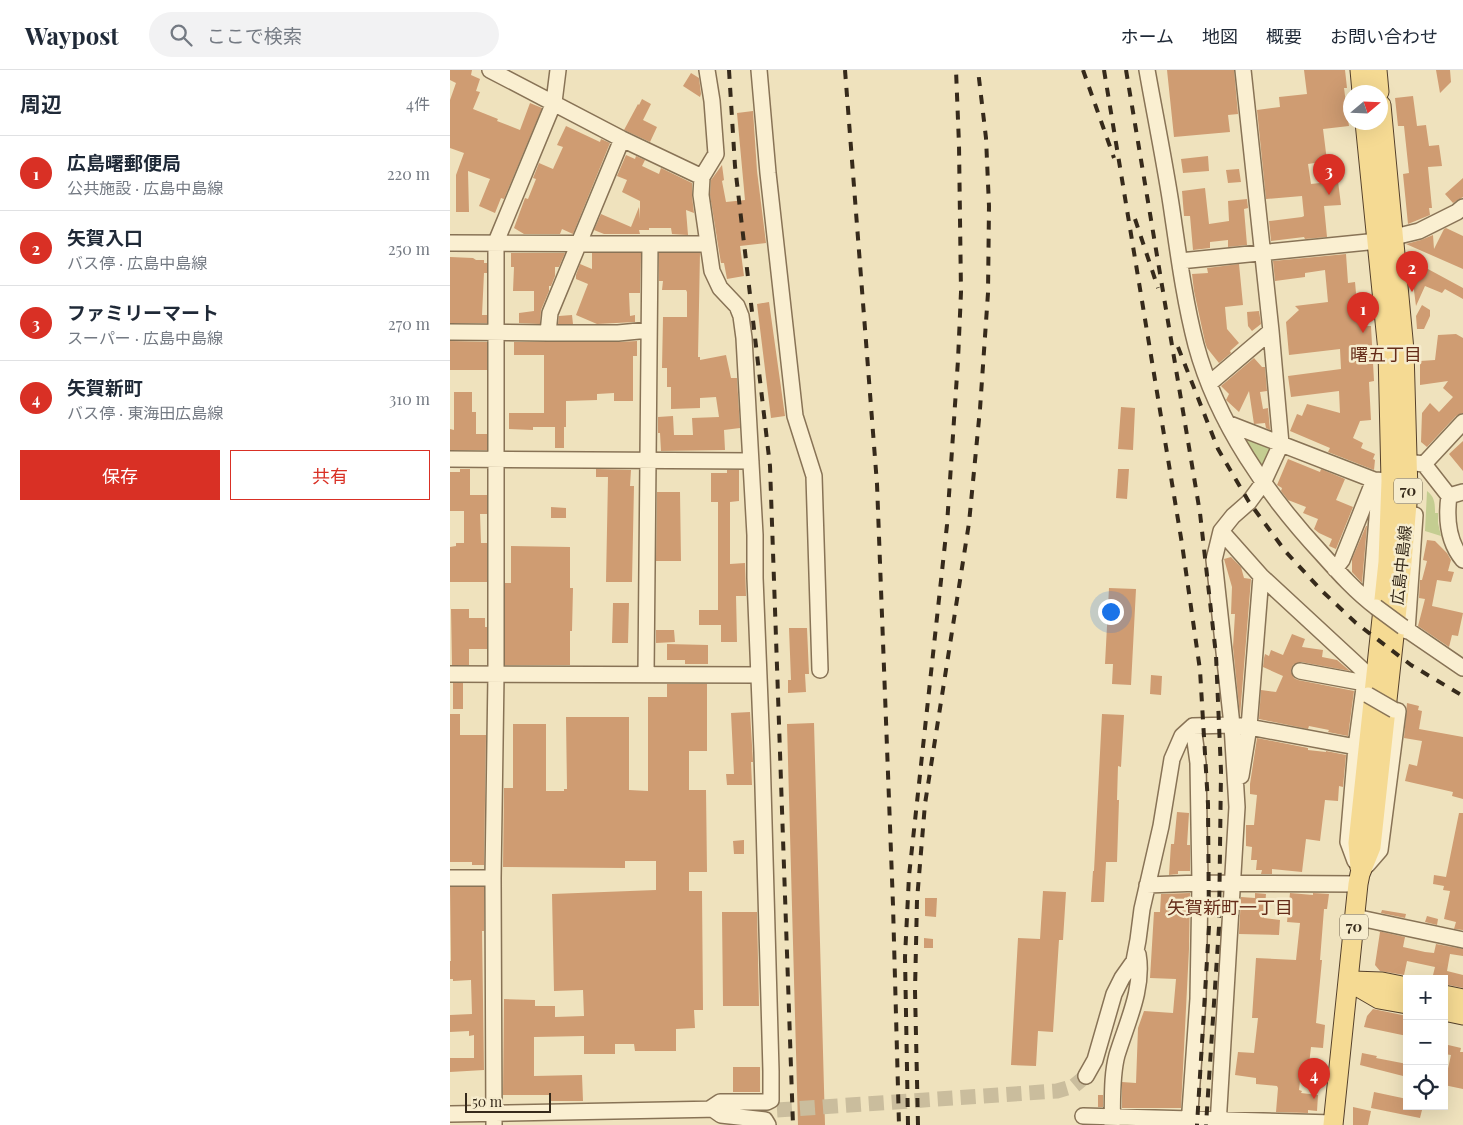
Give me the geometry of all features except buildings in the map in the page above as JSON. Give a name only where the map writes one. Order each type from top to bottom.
[{"type":"main road","points":[[1360,70],[1361,85]]},
{"type":"main road","points":[[1377,70],[1378,85]]},
{"type":"main road","name":"広島中島線","points":[[1359,879],[1371,847],[1408,492],[1404,350],[1366,130]]},
{"type":"main road","name":"広島中島線","points":[[1381,130],[1386,239]]},
{"type":"main road","name":"広島中島線","points":[[1333,1124],[1359,879],[1358,843],[1388,562],[1381,481],[1408,462]]},
{"type":"main road","points":[[1348,981],[1382,982],[1403,986]]},
{"type":"main road","points":[[1348,981],[1379,999],[1403,1003]]},
{"type":"main road","points":[[1448,996],[1463,999]]},
{"type":"main road","points":[[1448,1012],[1463,1015]]},
{"type":"street","points":[[490,70],[622,139],[702,176]]},
{"type":"street","points":[[494,1119],[493,878],[496,675],[496,242],[554,102],[558,70]]},
{"type":"street","points":[[707,70],[712,101],[716,154],[702,176],[701,195],[712,271],[720,288],[737,306],[741,316],[744,338],[755,535],[771,1100],[767,1102],[720,1102],[711,1108]]},
{"type":"street","points":[[759,70],[769,183],[795,416],[814,476],[820,670]]},
{"type":"street","points":[[1147,70],[1188,312],[1197,348],[1227,423],[1263,483],[1306,537],[1335,569],[1373,604],[1405,629],[1463,668]]},
{"type":"street","points":[[1237,807],[1232,725],[1207,560],[1221,531],[1233,516],[1249,502],[1263,483],[1281,444],[1263,252],[1243,70]]},
{"type":"street","points":[[548,333],[550,312],[622,139]]},
{"type":"street","points":[[1180,261],[1386,239],[1419,230],[1461,213]]},
{"type":"street","points":[[450,242],[708,244]]},
{"type":"street","points":[[646,674],[650,244]]},
{"type":"street","points":[[450,332],[618,333],[649,330]]},
{"type":"street","points":[[1210,383],[1271,331]]},
{"type":"street","points":[[1463,422],[1408,462],[1456,494],[1447,510],[1456,534],[1456,552],[1463,560]]},
{"type":"street","points":[[1227,423],[1381,481]]},
{"type":"street","points":[[450,459],[751,461]]},
{"type":"street","points":[[1335,569],[1342,560],[1381,481]]},
{"type":"street","points":[[1373,604],[1381,481]]},
{"type":"street","points":[[1405,629],[1416,509],[1408,492]]},
{"type":"street","points":[[1221,531],[1261,576],[1366,673],[1366,690],[1356,747],[1348,842],[1359,879]]},
{"type":"street","points":[[1218,1122],[1237,807],[1248,726],[1261,576]]},
{"type":"street","points":[[1300,671],[1366,690],[1396,710],[1380,850],[1359,879]]},
{"type":"street","points":[[450,674],[759,675]]},
{"type":"street","points":[[1086,1076],[1095,1060],[1114,994],[1134,961],[1142,909],[1161,826],[1174,752],[1182,736],[1193,726],[1248,726],[1356,747]]},
{"type":"street","points":[[1190,1122],[1198,998],[1200,883],[1198,763],[1193,726]]},
{"type":"street","points":[[450,878],[493,878]]},
{"type":"street","points":[[1147,885],[1359,879]]},
{"type":"street","points":[[1355,917],[1463,940]]},
{"type":"street","points":[[1112,1121],[1113,1083],[1117,1057],[1136,1001],[1140,966],[1137,950]]},
{"type":"street","points":[[711,1108],[721,1115],[765,1120],[768,1125]]},
{"type":"street","points":[[450,1114],[494,1119],[711,1108],[777,1110]]},
{"type":"street","points":[[1083,1116],[1112,1121],[1333,1124]]},
{"type":"green space","points":[[1248,437],[1269,445],[1271,451],[1263,466],[1259,466],[1245,441]]},
{"type":"green space","points":[[1427,491],[1433,498],[1435,513],[1438,513],[1441,536],[1425,531]]},
{"type":"tunnel","points":[[777,1110],[1057,1091],[1074,1086],[1086,1076]]},
{"type":"railway","points":[[729,70],[735,166],[770,466],[793,1125]]},
{"type":"railway","points":[[845,70],[877,484],[893,905],[899,1125]]},
{"type":"railway","points":[[908,1125],[905,957],[909,876],[947,525],[958,360],[961,292],[956,70]]},
{"type":"railway","points":[[918,1125],[915,991],[917,900],[925,804],[969,523],[980,409],[988,293],[989,206],[986,138],[978,70]]},
{"type":"railway","points":[[1083,70],[1114,158]]},
{"type":"railway","points":[[1104,70],[1182,544],[1200,670],[1208,804],[1209,927],[1197,1125]]},
{"type":"railway","points":[[1126,70],[1200,513],[1216,655],[1221,771],[1219,927],[1206,1125]]},
{"type":"railway","points":[[1135,219],[1158,288]]},
{"type":"railway","points":[[1178,347],[1218,449],[1249,502],[1286,552],[1321,590],[1356,623],[1411,665],[1463,696]]},
{"type":"place","name":"ファミリーマート","points":[[1329,195]]},
{"type":"place","name":"矢賀入口","points":[[1412,292]]},
{"type":"place","name":"広島曙郵便局","points":[[1363,333]]},
{"type":"place","name":"矢賀新町","points":[[1314,1099]]},
{"type":"district","name":"曙五丁目","points":[[1386,355]]},
{"type":"district","name":"矢賀新町一丁目","points":[[1230,908]]}]
